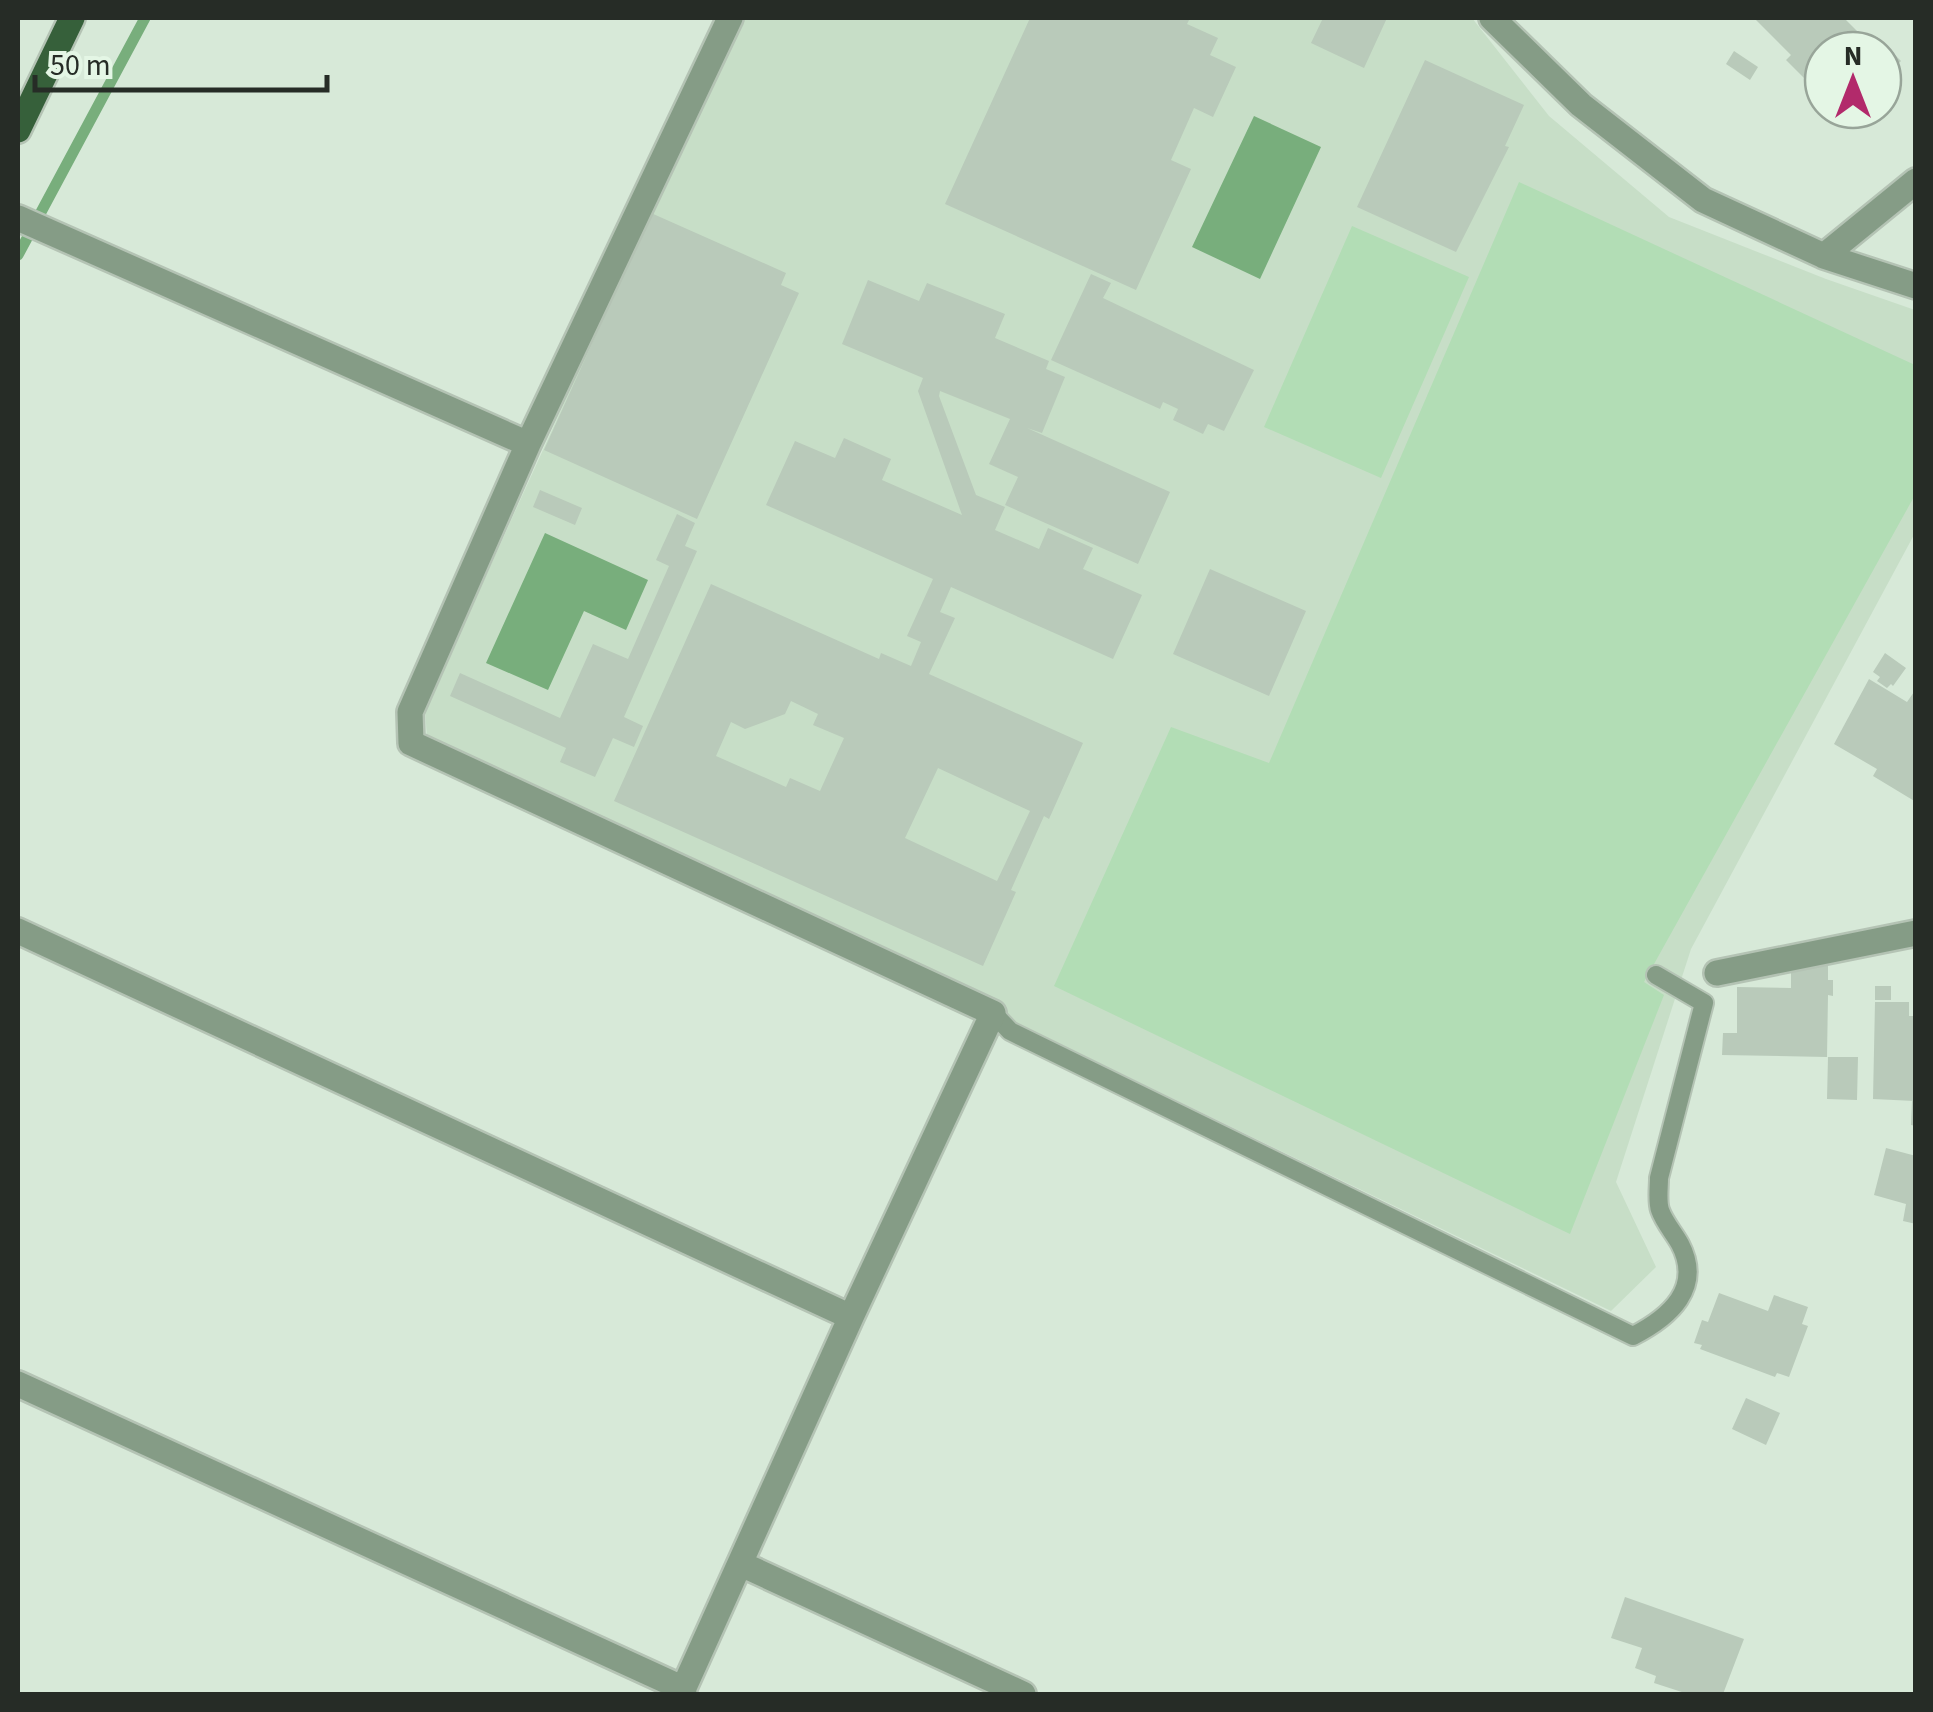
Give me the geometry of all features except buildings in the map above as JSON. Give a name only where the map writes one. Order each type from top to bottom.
[{"type":"main road","points":[[18,130],[72,18]]},
{"type":"street","points":[[18,1384],[683,1691],[993,1014],[411,743],[410,712],[528,444],[730,18]]},
{"type":"street","points":[[1492,18],[1581,105],[1703,200],[1824,256],[1916,286]]},
{"type":"street","points":[[1824,256],[1916,181]]},
{"type":"street","points":[[19,218],[528,444]]},
{"type":"street","points":[[18,931],[851,1317]]},
{"type":"street","points":[[1717,973],[1916,933]]},
{"type":"street","points":[[740,1564],[1024,1694]]},
{"type":"lane","points":[[993,1014],[1010,1031],[1634,1336],[1661,1322],[1684,1294],[1688,1278],[1682,1248],[1658,1208],[1658,1178],[1704,1003],[1656,975]]},
{"type":"shaded area","points":[[739,18],[1472,18],[1549,116],[1669,217],[1915,310],[1915,533],[1691,949],[1616,1182],[1656,1267],[1611,1311],[427,737],[425,710]]},
{"type":"shaded area","points":[[1254,116],[1321,147],[1260,279],[1192,247]]},
{"type":"shaded area","points":[[1519,182],[1915,365],[1915,495],[1644,982],[1664,995],[1570,1234],[1054,986],[1171,727],[1269,763]]},
{"type":"shaded area","points":[[1352,226],[1469,277],[1381,478],[1264,427]]},
{"type":"shaded area","points":[[545,533],[648,580],[626,630],[584,611],[548,690],[486,663]]},
{"type":"waterway","points":[[18,255],[145,18]]}]
